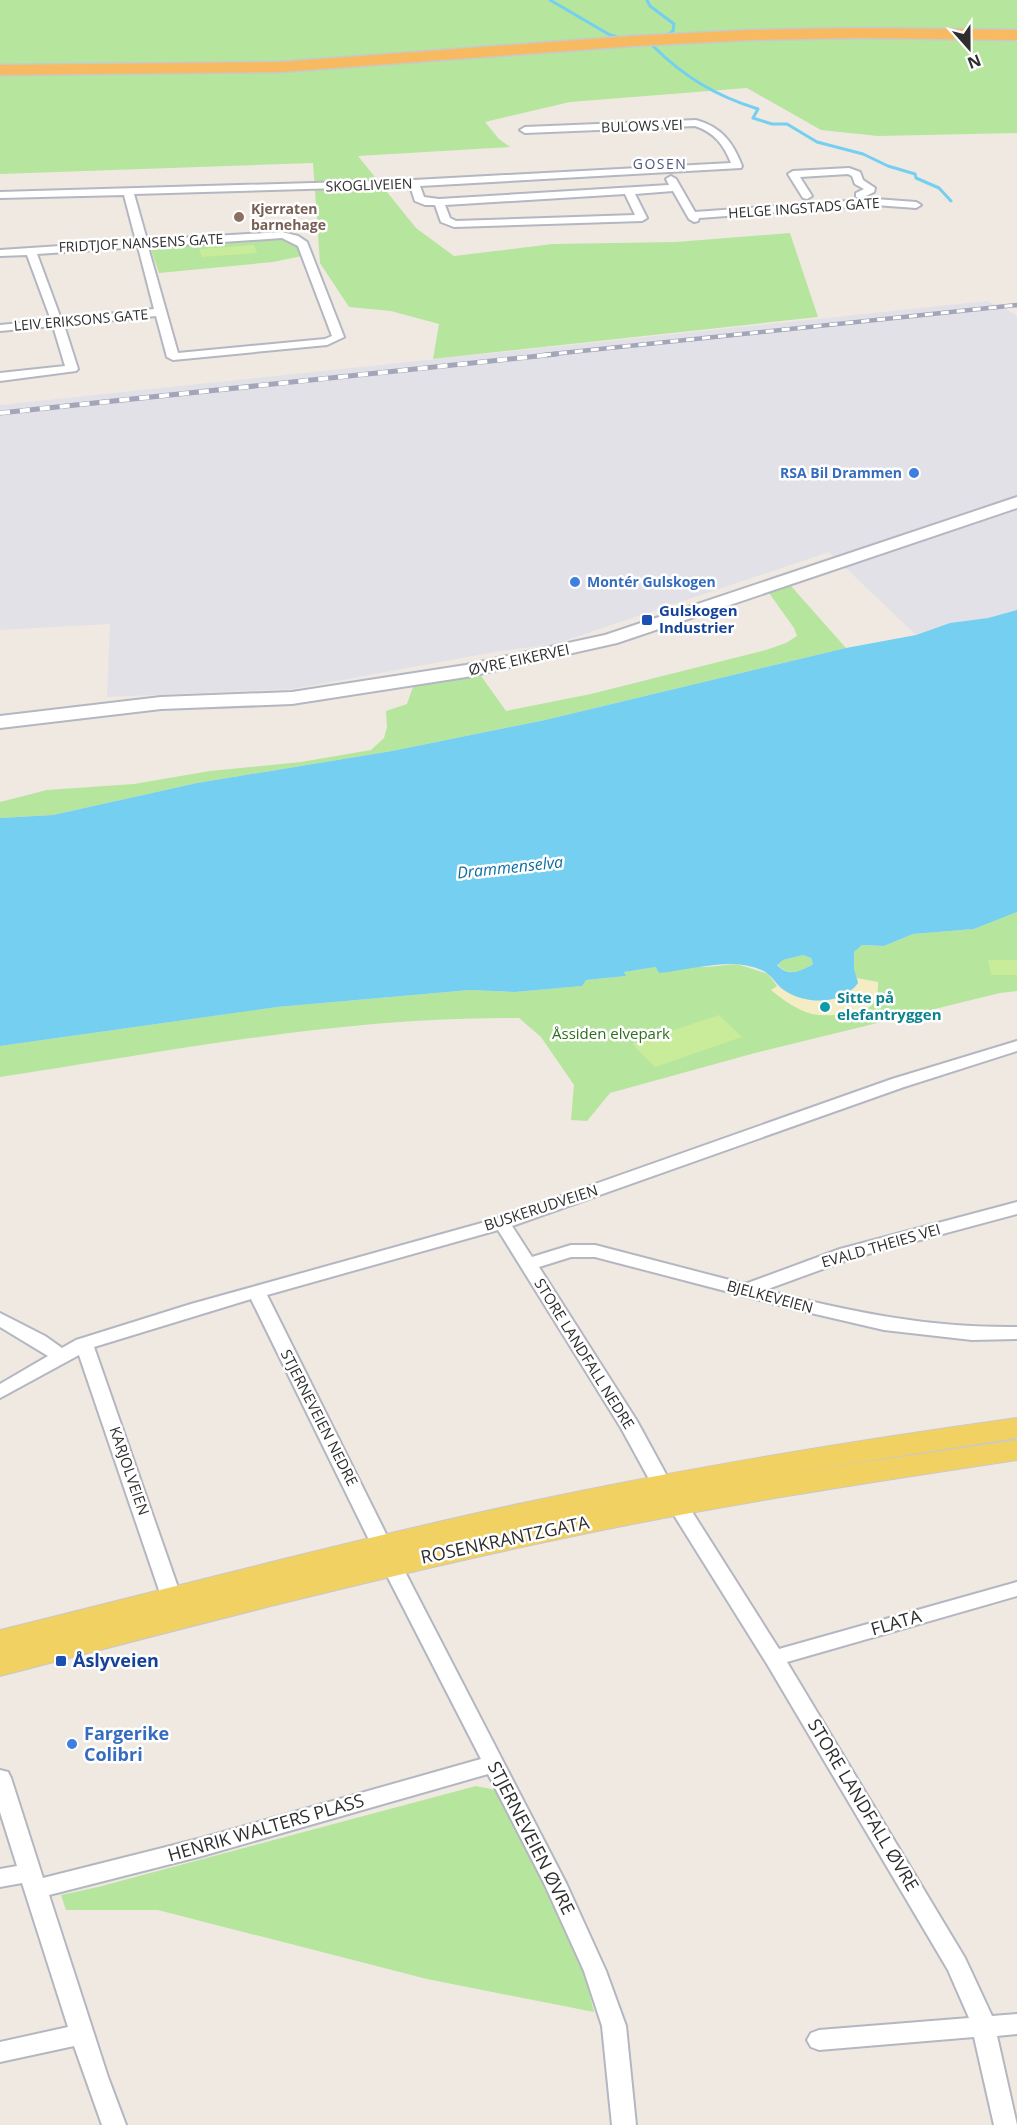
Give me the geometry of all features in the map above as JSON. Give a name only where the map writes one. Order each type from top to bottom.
[{"type":"highway","points":[[0,69],[184,69],[306,64],[710,37],[853,33],[1017,33]]},
{"type":"main road","name":"ØVRE EIKERVEI","points":[[0,722],[161,703],[292,698],[466,671],[546,655],[610,639],[1017,502]]},
{"type":"main road","name":"ROSENKRANTZGATA","points":[[0,1642],[172,1599],[387,1556],[517,1537],[670,1496],[878,1449],[1017,1428]]},
{"type":"main road","name":"ROSENKRANTZGATA","points":[[670,1496],[782,1485],[1017,1450]]},
{"type":"main road","name":"ROSENKRANTZGATA","points":[[0,1664],[221,1606],[387,1556]]},
{"type":"street","name":"BULOWS VEI","points":[[525,130],[696,123],[711,127],[729,144],[737,166]]},
{"type":"street","name":"SKOGLIVEIEN","points":[[0,195],[414,183],[737,166]]},
{"type":"street","points":[[414,183],[419,199],[425,202],[676,188],[666,170]]},
{"type":"street","name":"HELGE INGSTADS GATE","points":[[807,196],[793,174],[849,171],[856,174],[859,182],[870,188],[868,192],[860,195]]},
{"type":"street","name":"HELGE INGSTADS GATE","points":[[676,188],[693,217],[875,202],[916,205]]},
{"type":"street","points":[[128,191],[161,312]]},
{"type":"street","points":[[439,202],[445,220],[454,224],[642,218],[629,191]]},
{"type":"street","name":"FRIDTJOF NANSENS GATE","points":[[0,253],[282,235],[294,238],[303,244],[338,338],[327,342],[173,357],[161,312]]},
{"type":"street","points":[[0,377],[72,369],[46,288],[30,250]]},
{"type":"street","name":"LEIV ERIKSONS GATE","points":[[0,328],[161,312]]},
{"type":"street","name":"BUSKERUDVEIEN","points":[[0,1392],[60,1355],[83,1344],[256,1291],[502,1223],[898,1083],[1017,1046]]},
{"type":"street","name":"EVALD THEIES VEI","points":[[748,1290],[780,1276],[857,1252],[1017,1208]]},
{"type":"street","name":"STORE LANDFALL NEDRE","points":[[502,1223],[630,1425],[670,1496]]},
{"type":"street","name":"BJELKEVEIEN","points":[[527,1265],[583,1249],[748,1290],[833,1314],[917,1330],[991,1335],[1017,1334]]},
{"type":"street","name":"STJERNEVEIEN NEDRE","points":[[256,1291],[387,1556]]},
{"type":"street","points":[[0,1319],[60,1355]]},
{"type":"street","name":"KARJOLVEIEN","points":[[83,1344],[172,1599]]},
{"type":"street","name":"STORE LANDFALL ØVRE","points":[[670,1496],[774,1658],[971,1991],[984,2027],[1006,2125]]},
{"type":"street","name":"STJERNEVEIEN ØVRE","points":[[387,1556],[555,1883],[594,1971],[614,2026],[624,2125]]},
{"type":"street","name":"FLATA","points":[[774,1658],[1017,1589]]},
{"type":"street","name":"HENRIK WALTERS PLASS","points":[[0,1878],[34,1880],[202,1847],[494,1764]]},
{"type":"street","points":[[0,1778],[114,2125]]},
{"type":"street","points":[[819,2040],[1017,2024]]},
{"type":"street","points":[[0,2052],[83,2034]]},
{"type":"shaded area","points":[[987,301],[1017,317],[1017,610],[988,618],[950,623],[916,635],[829,552],[555,644],[500,651],[293,689],[107,697],[110,624],[0,630],[0,405]]},
{"type":"green space","points":[[0,0],[1017,0],[1017,133],[878,136],[821,130],[747,88],[570,102],[485,122],[499,139],[510,147],[358,156],[416,228],[454,256],[553,244],[676,242],[790,233],[818,317],[433,359],[439,324],[391,311],[349,307],[320,263],[313,163],[0,174]]},
{"type":"green space","points":[[283,237],[300,246],[302,256],[273,262],[159,273],[150,247],[153,244]]},
{"type":"green space","points":[[254,245],[257,253],[202,257],[199,249]]},
{"type":"green space","points":[[791,586],[846,648],[545,720],[392,751],[197,783],[53,815],[0,818],[0,802],[47,790],[134,784],[210,771],[301,762],[371,750],[384,738],[387,727],[386,711],[407,704],[414,684],[479,673],[506,711],[591,694],[766,650],[786,643],[797,636],[794,628],[769,593]]},
{"type":"green space","name":"Åssiden elvepark","points":[[1017,912],[1017,991],[1000,993],[755,1053],[610,1093],[587,1121],[571,1120],[574,1085],[541,1037],[519,1018],[454,1019],[324,1029],[194,1046],[0,1077],[0,1046],[276,1007],[470,990],[515,992],[581,986],[586,980],[625,976],[624,972],[656,967],[707,967],[737,964],[768,974],[777,986],[790,994],[826,1000],[854,969],[854,952],[862,945],[884,946],[913,934],[974,929]]},
{"type":"green space","points":[[803,955],[811,958],[813,964],[799,971],[785,971],[777,964],[783,960]]},
{"type":"green space","points":[[988,960],[1017,960],[1017,975],[991,975]]},
{"type":"green space","points":[[719,1015],[742,1037],[655,1067],[632,1044]]},
{"type":"green space","points":[[476,1786],[496,1790],[582,1962],[594,2012],[427,1979],[158,1910],[66,1910],[61,1895],[98,1887]]},
{"type":"sand","points":[[857,978],[878,982],[876,999],[868,1008],[844,1014],[812,1014],[790,1004],[771,990],[777,986],[800,997],[818,1000],[858,983]]},
{"type":"water","name":"Drammenselva","points":[[1017,610],[1017,912],[974,929],[913,934],[884,946],[862,945],[854,952],[854,969],[858,983],[852,990],[835,999],[815,1000],[796,996],[784,990],[765,972],[741,964],[659,973],[656,967],[624,972],[626,976],[586,980],[582,986],[515,992],[470,990],[277,1007],[0,1046],[0,818],[53,815],[197,783],[392,751],[545,720],[846,648],[916,635],[950,623],[988,618]],"holes":[[[803,955],[811,958],[813,964],[794,972],[785,971],[777,965],[783,960]]]},
{"type":"waterway","points":[[550,0],[610,35],[621,38]]},
{"type":"waterway","points":[[647,0],[650,6],[674,24],[673,31],[665,37]]},
{"type":"waterway","points":[[659,42],[653,46],[689,76],[714,92],[758,109],[753,118],[772,124],[787,124],[817,142],[863,154],[888,166],[915,174],[916,178],[939,188],[951,201]]},
{"type":"railway","points":[[543,355],[1017,305]]},
{"type":"railway","points":[[0,413],[557,354]]},
{"type":"place","name":"Kjerraten barnehage","points":[[239,217]]},
{"type":"place","name":"RSA Bil Drammen","points":[[914,473]]},
{"type":"place","name":"Montér Gulskogen","points":[[575,582]]},
{"type":"place","name":"Gulskogen Industrier","points":[[647,620]]},
{"type":"place","name":"Sitte på elefantryggen","points":[[825,1007]]},
{"type":"place","name":"Åslyveien","points":[[61,1661]]},
{"type":"place","name":"Fargerike Colibri","points":[[72,1744]]},
{"type":"district","name":"GOSEN","points":[[660,164]]}]
